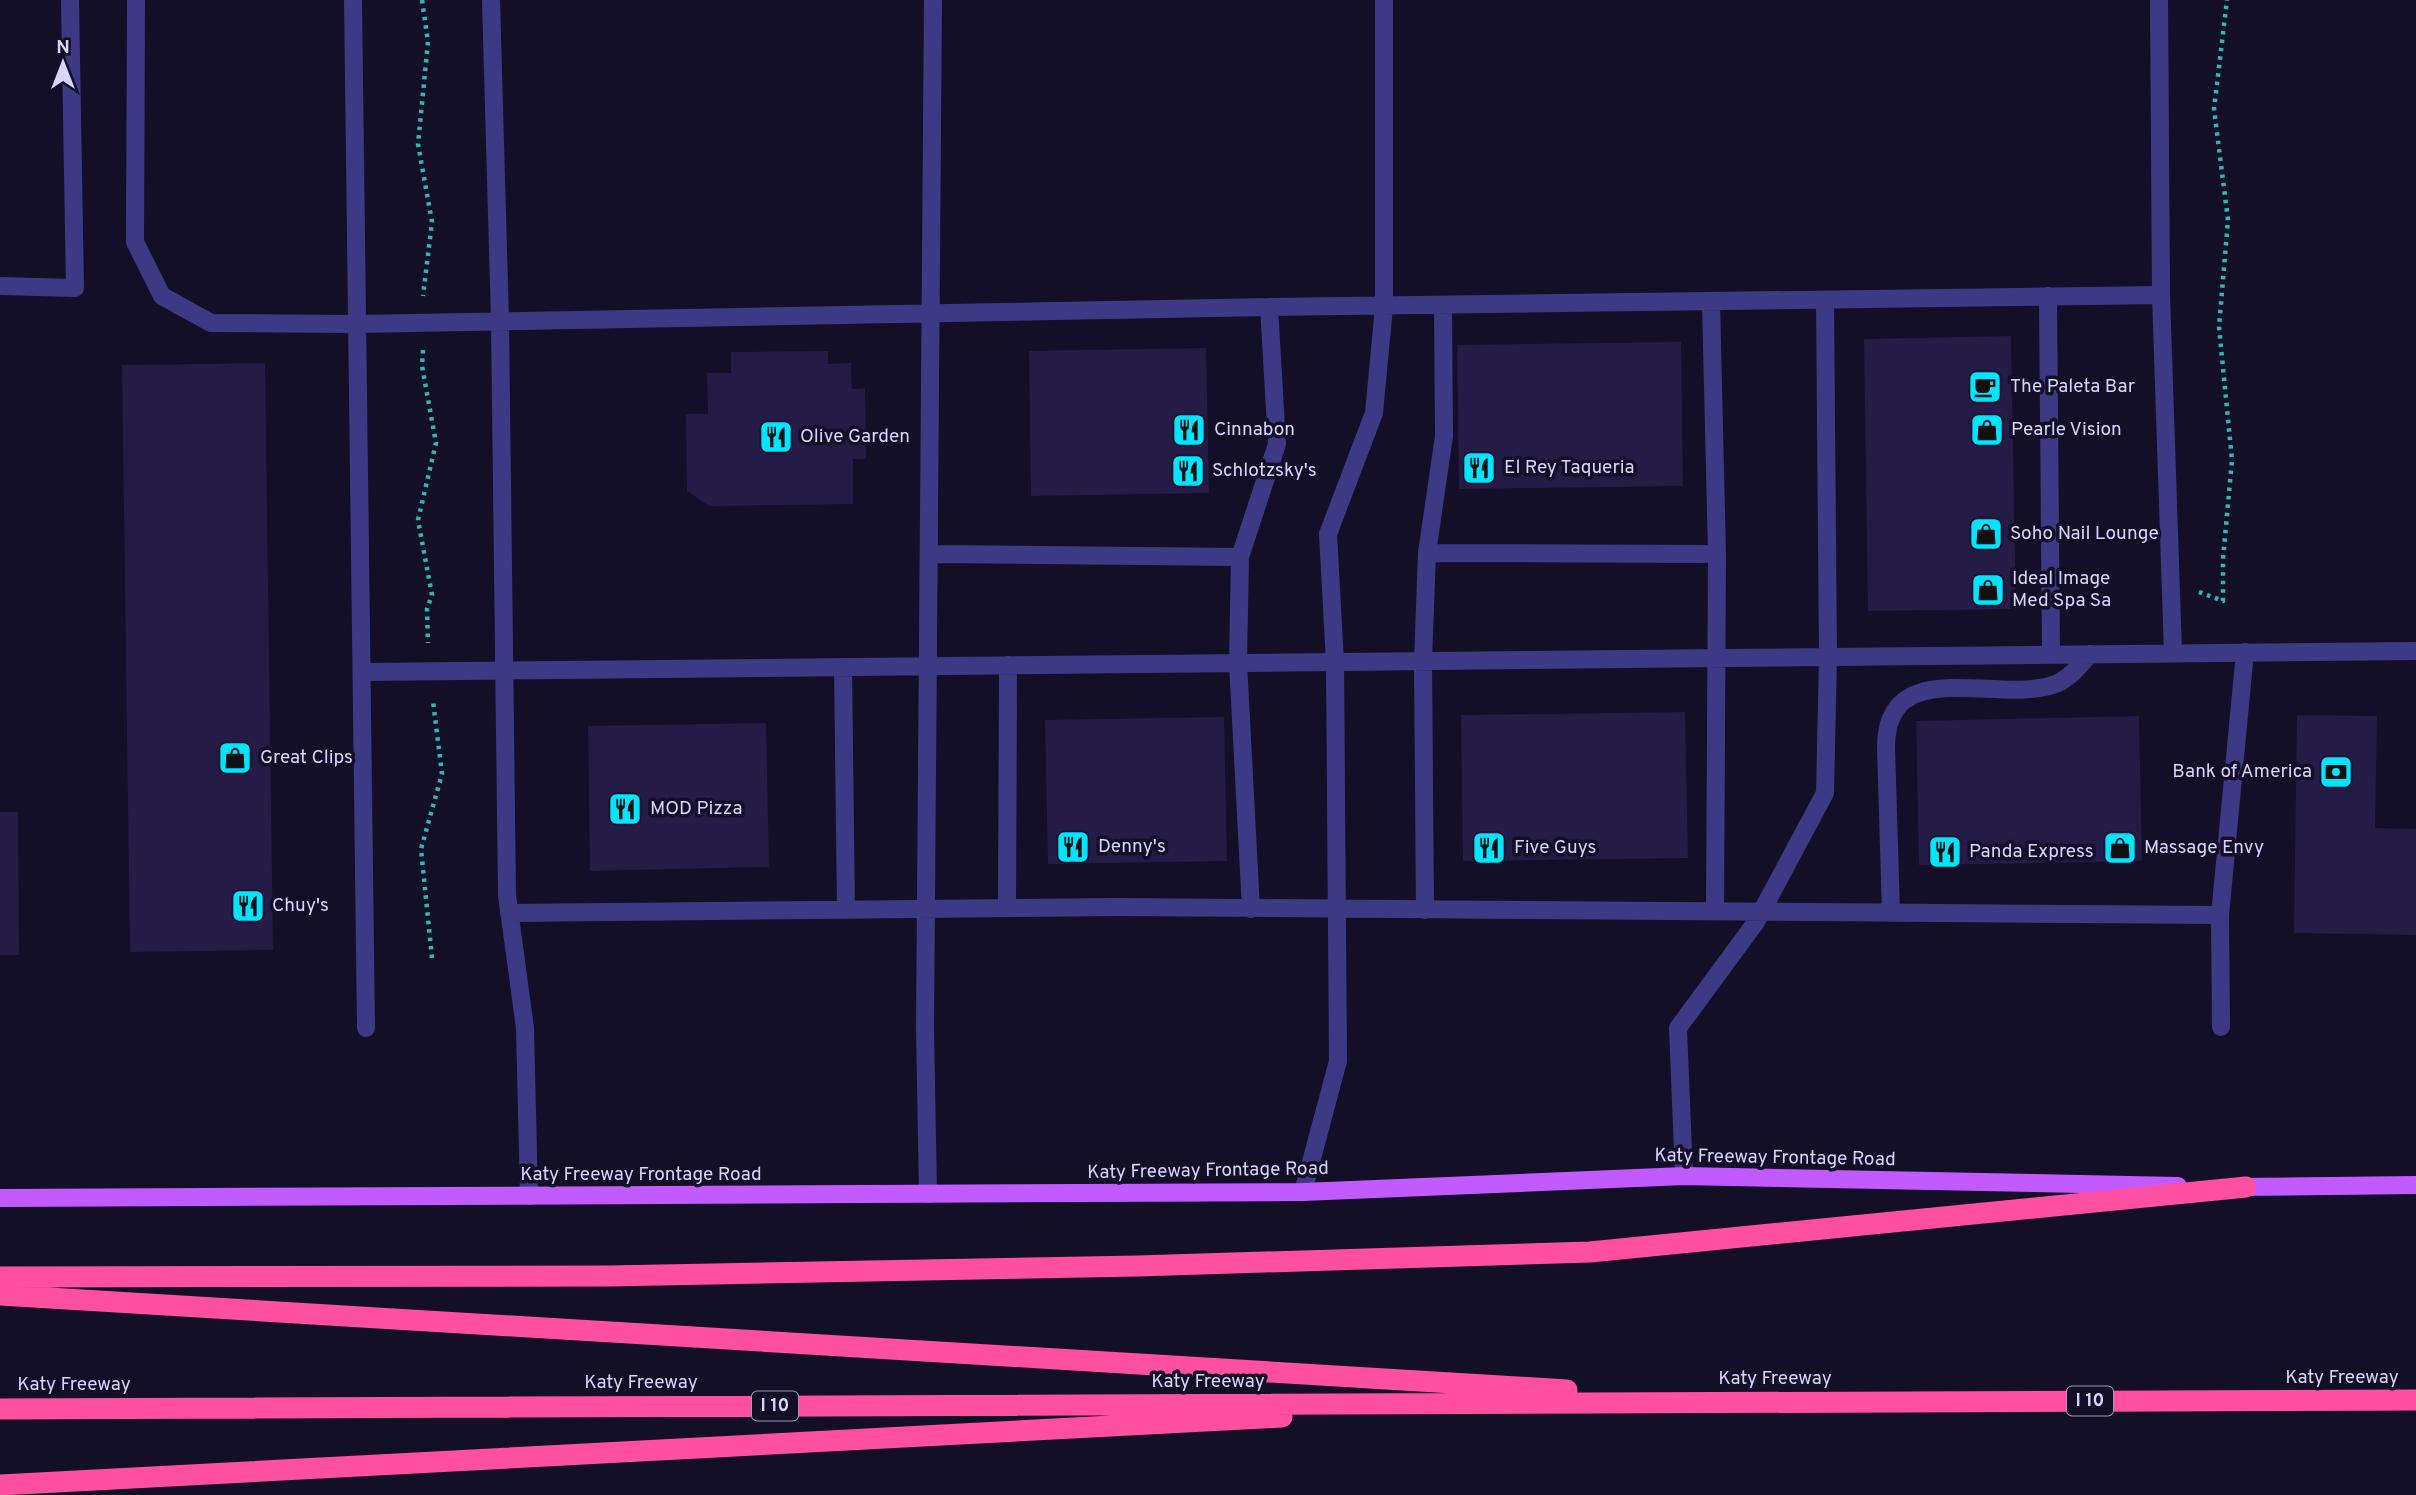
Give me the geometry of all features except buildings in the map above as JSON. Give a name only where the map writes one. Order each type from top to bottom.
[{"type":"highway","points":[[0,1277],[608,1276],[1138,1266],[1590,1252],[2246,1187]]},
{"type":"highway","points":[[0,1295],[1765,1402]]},
{"type":"highway","name":"Katy Freeway","points":[[0,1409],[2416,1400]]},
{"type":"highway","points":[[0,1485],[1549,1403]]},
{"type":"main road","name":"Katy Freeway Frontage Road","points":[[0,1198],[1303,1192],[1684,1176],[2246,1187],[2416,1185]]},
{"type":"lane","points":[[0,286],[75,288],[70,0]]},
{"type":"lane","points":[[136,0],[135,242],[162,296],[211,323],[357,324],[1269,307],[1443,307],[2161,295]]},
{"type":"lane","points":[[353,0],[366,1028]]},
{"type":"lane","points":[[491,0],[500,321],[503,671],[509,913],[525,1028],[529,1196]]},
{"type":"lane","points":[[928,1194],[927,909],[933,0]]},
{"type":"lane","points":[[1303,1192],[1338,1061],[1335,662],[1328,534],[1374,413],[1384,307],[1384,0]]},
{"type":"lane","points":[[2159,0],[2161,295],[2173,653]]},
{"type":"lane","points":[[2048,296],[2050,654]]},
{"type":"lane","points":[[1684,1176],[1678,1028],[1762,911],[1825,793],[1828,657],[1825,300]]},
{"type":"lane","points":[[1711,302],[1717,554],[1715,911]]},
{"type":"lane","points":[[1251,909],[1237,663],[1240,557],[1277,444],[1269,307]]},
{"type":"lane","points":[[1426,910],[1423,661],[1427,553],[1444,436],[1443,307]]},
{"type":"lane","points":[[1427,553],[1717,554]]},
{"type":"lane","points":[[931,554],[1240,557]]},
{"type":"lane","points":[[362,672],[1715,656],[2416,651]]},
{"type":"lane","points":[[2221,1027],[2220,915],[2245,652]]},
{"type":"lane","points":[[1891,913],[1886,726],[1891,714],[1913,695],[1934,689],[2034,688],[2056,684],[2071,674],[2090,654]]},
{"type":"lane","points":[[1007,908],[1008,666]]},
{"type":"lane","points":[[844,667],[846,910]]},
{"type":"lane","points":[[509,913],[1007,908],[2220,915]]},
{"type":"path","points":[[422,0],[428,42],[418,144],[432,222],[422,287],[422,366],[436,443],[418,520],[432,595],[427,609],[429,671],[442,774],[421,849],[432,958]]},
{"type":"path","points":[[2171,583],[2223,601],[2223,559],[2232,460],[2219,327],[2228,220],[2214,109],[2227,0]]},
{"type":"place","name":"The Paleta Bar","points":[[1985,387]]},
{"type":"place","name":"Cinnabon","points":[[1189,430]]},
{"type":"place","name":"Pearle Vision","points":[[1987,430]]},
{"type":"place","name":"Olive Garden","points":[[776,437]]},
{"type":"place","name":"El Rey Taqueria","points":[[1479,468]]},
{"type":"place","name":"Schlotzsky's","points":[[1188,471]]},
{"type":"place","name":"Soho Nail Lounge","points":[[1986,534]]},
{"type":"place","name":"Ideal Image Med Spa Sa","points":[[1988,590]]},
{"type":"place","name":"Great Clips","points":[[235,758]]},
{"type":"place","name":"Bank of America","points":[[2336,772]]},
{"type":"place","name":"MOD Pizza","points":[[625,809]]},
{"type":"place","name":"Denny's","points":[[1073,847]]},
{"type":"place","name":"Five Guys","points":[[1489,848]]},
{"type":"place","name":"Massage Envy","points":[[2120,848]]},
{"type":"place","name":"Panda Express","points":[[1945,852]]},
{"type":"place","name":"Chuy's","points":[[248,906]]}]
